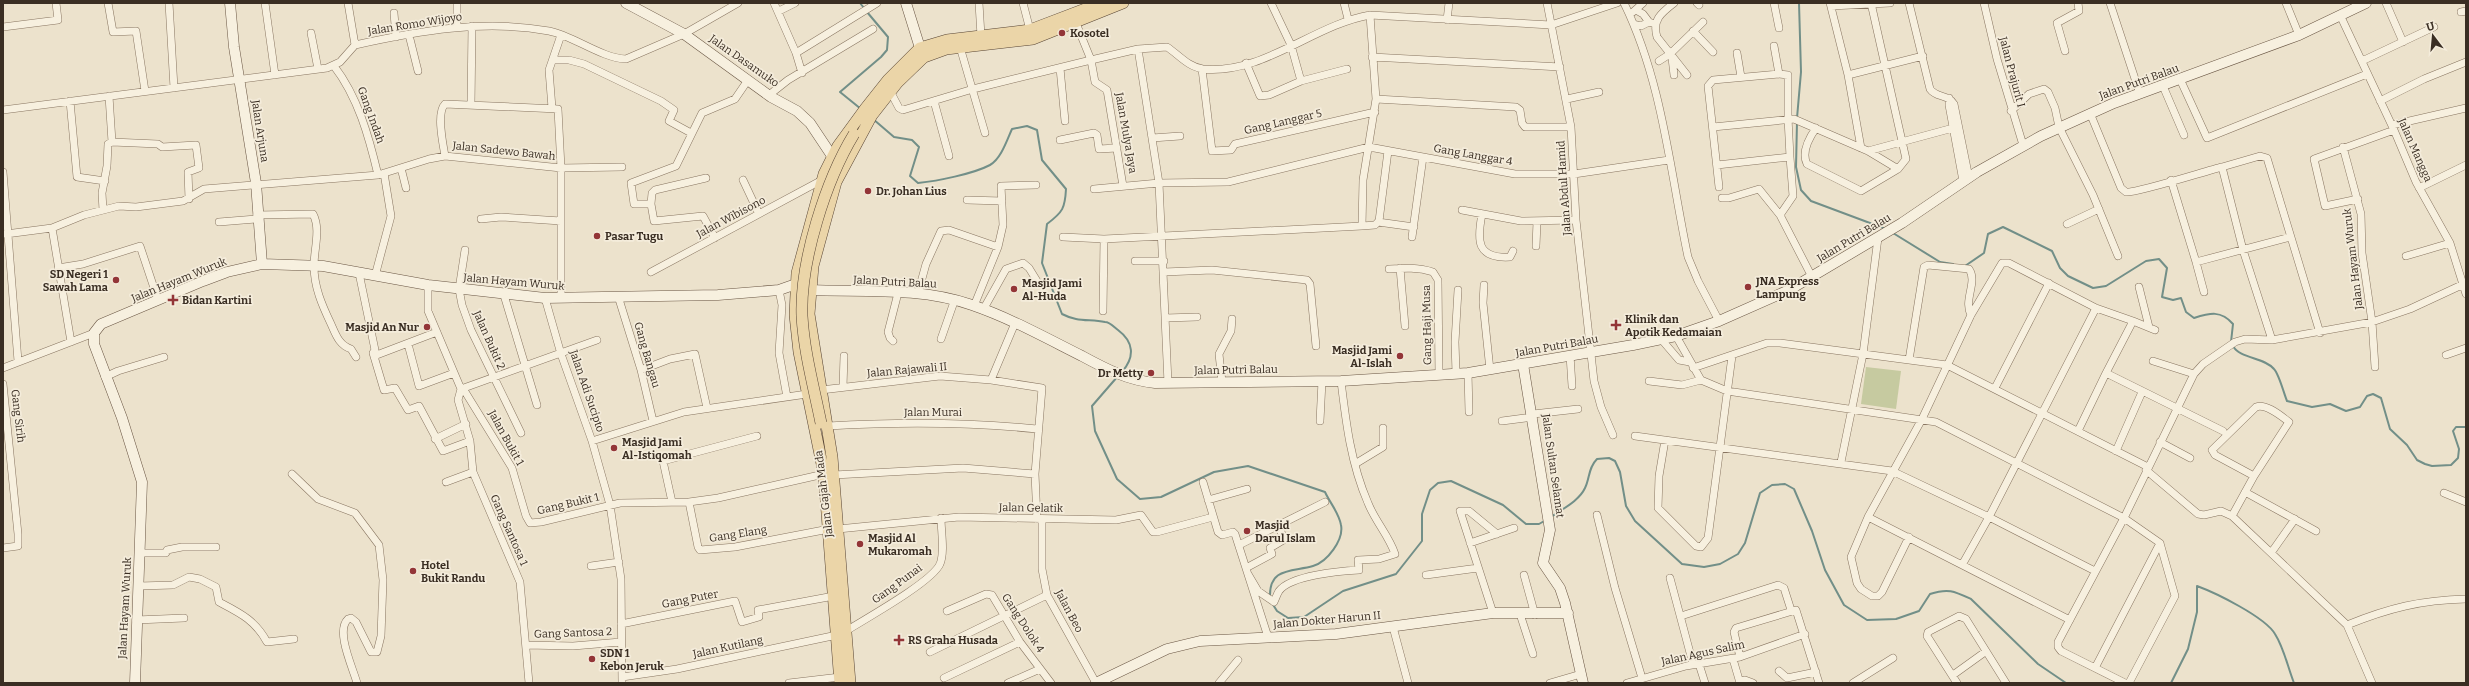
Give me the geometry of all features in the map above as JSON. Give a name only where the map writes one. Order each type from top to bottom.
[{"type":"main road","points":[[818,443],[824,426],[803,329],[803,285],[830,181],[840,157],[888,80],[920,48],[941,41],[1030,30],[1101,3]]},
{"type":"main road","points":[[862,122],[924,57],[935,52],[960,47],[1026,41],[1076,23],[1123,3]]},
{"type":"main road","name":"Jalan Gajah Mada","points":[[829,474],[818,443],[807,394],[797,335],[795,311],[796,284],[811,219],[822,180],[832,156],[862,122]]},
{"type":"main road","name":"Jalan Gajah Mada","points":[[840,680],[842,633],[829,474],[830,441],[824,426],[821,390],[809,314],[813,266],[840,173],[862,122]]},
{"type":"main road","points":[[811,219],[812,225],[816,229],[821,228],[825,223]]},
{"type":"main road","points":[[807,236],[810,231],[816,230],[821,238]]},
{"type":"main road","points":[[795,311],[797,320],[806,320],[809,314]]},
{"type":"main road","points":[[797,335],[799,329],[804,327],[811,333]]},
{"type":"main road","name":"Jalan Gajah Mada","points":[[833,529],[834,596],[850,683]]},
{"type":"street","points":[[3,27],[58,20],[56,3]]},
{"type":"street","points":[[108,3],[113,32],[136,31],[145,91]]},
{"type":"street","points":[[169,3],[174,88]]},
{"type":"street","name":"Jalan Arjuna","points":[[230,3],[234,47],[256,183],[257,217],[262,264]]},
{"type":"street","points":[[265,3],[275,75]]},
{"type":"street","points":[[3,110],[334,66],[355,45],[348,3]]},
{"type":"street","points":[[457,3],[457,26]]},
{"type":"street","name":"Jalan Dasamuko","points":[[626,3],[684,34],[769,95],[793,108],[810,123],[832,156]]},
{"type":"street","name":"Jalan Romo Wijoyo","points":[[355,45],[457,26],[528,28],[561,35],[621,59],[626,59],[644,53],[684,34],[738,3]]},
{"type":"street","points":[[774,3],[779,11],[796,53],[802,73]]},
{"type":"street","points":[[779,11],[795,3]]},
{"type":"street","points":[[796,53],[862,10],[876,3]]},
{"type":"street","points":[[906,3],[920,48]]},
{"type":"street","points":[[979,3],[981,36]]},
{"type":"street","points":[[1023,3],[1030,30]]},
{"type":"street","points":[[1271,3],[1291,45],[1301,81]]},
{"type":"street","points":[[1344,3],[1348,18]]},
{"type":"street","points":[[1447,20],[1449,3]]},
{"type":"street","name":"Jalan Abdul Hamid","points":[[1547,3],[1567,99],[1571,127],[1576,220],[1594,381],[1601,407],[1613,435]]},
{"type":"street","points":[[890,91],[902,110],[973,89],[1138,49],[1166,47],[1177,57],[1202,69],[1246,63],[1264,58],[1348,18],[1370,15],[1551,25],[1617,3]]},
{"type":"street","points":[[1624,3],[1633,12],[1644,14],[1652,23],[1657,37],[1687,75]]},
{"type":"street","points":[[1633,12],[1643,3]]},
{"type":"street","points":[[1634,24],[1641,26],[1652,23],[1674,3]]},
{"type":"street","points":[[1774,3],[1778,28]]},
{"type":"street","points":[[1864,150],[1848,75],[1830,5],[1890,3]]},
{"type":"street","points":[[1909,3],[1930,89],[1936,94],[1949,98],[1954,104],[1966,180]]},
{"type":"street","name":"Jalan Prajurit I","points":[[1984,3],[2011,111],[2022,145]]},
{"type":"street","points":[[2065,51],[2057,23],[2080,11],[2078,3]]},
{"type":"street","points":[[2110,3],[2140,94]]},
{"type":"street","points":[[2286,3],[2299,35]]},
{"type":"street","name":"Jalan Putri Balau","points":[[810,290],[918,293],[955,299],[1014,323],[1113,373],[1130,379],[1168,383],[1322,382],[1456,374],[1490,370],[1591,352],[1676,336],[1719,321],[1768,301],[1878,238],[2022,145],[2090,113],[2299,35],[2341,17],[2366,3]]},
{"type":"street","points":[[2386,3],[2403,42]]},
{"type":"street","points":[[1814,126],[1804,156],[1807,164],[1820,172],[1863,192],[1898,169],[1906,158],[1871,4]]},
{"type":"street","points":[[1633,12],[1634,24],[1659,101],[1688,258],[1719,321]]},
{"type":"street","points":[[394,13],[396,37]]},
{"type":"street","points":[[1362,226],[1363,180],[1375,112],[1376,98],[1370,15]]},
{"type":"street","name":"Jalan Mangga","points":[[2341,17],[2420,188],[2450,243],[2465,284],[2466,294]]},
{"type":"street","points":[[1659,61],[1671,56],[1703,22]]},
{"type":"street","name":"Jalan Mulya Jaya","points":[[1076,23],[1091,60],[1095,82],[1107,90],[1123,186]]},
{"type":"street","points":[[471,105],[472,26]]},
{"type":"street","points":[[2362,61],[2434,27]]},
{"type":"street","points":[[769,95],[775,89],[873,29]]},
{"type":"street","points":[[1693,31],[1713,52]]},
{"type":"street","points":[[311,33],[318,69]]},
{"type":"street","points":[[409,35],[418,71]]},
{"type":"street","points":[[552,108],[549,75],[561,35]]},
{"type":"street","points":[[1774,46],[1779,74]]},
{"type":"street","points":[[960,47],[986,133]]},
{"type":"street","points":[[1138,49],[1159,183],[1163,236],[1168,383]]},
{"type":"street","points":[[1737,53],[1741,77]]},
{"type":"street","points":[[1671,56],[1674,75]]},
{"type":"street","points":[[1848,75],[1923,56]]},
{"type":"street","points":[[1372,57],[1560,67]]},
{"type":"street","points":[[553,60],[569,60],[584,64],[661,101],[674,110],[669,121],[691,133]]},
{"type":"street","points":[[2380,101],[2424,79],[2466,62]]},
{"type":"street","points":[[1246,63],[1260,96],[1269,95],[1301,81],[1347,69]]},
{"type":"street","name":"Gang Indah","points":[[334,66],[347,82],[371,143],[381,174],[391,216],[375,276]]},
{"type":"street","points":[[1060,68],[1065,120]]},
{"type":"street","name":"Gang Langgar 5","points":[[1202,69],[1212,151],[1231,150],[1235,144],[1375,112]]},
{"type":"street","points":[[1719,187],[1709,83],[1712,80],[1779,74],[1789,77],[1791,118],[1790,157],[1793,196],[1780,215]]},
{"type":"street","points":[[2180,79],[2207,138],[2367,74]]},
{"type":"street","points":[[651,204],[634,204],[631,183],[676,166],[702,113],[735,99],[748,80]]},
{"type":"street","points":[[2163,86],[2184,135]]},
{"type":"street","points":[[2011,111],[2029,94],[2044,89],[2048,92],[2055,108],[2059,127],[2099,209],[2118,256]]},
{"type":"street","points":[[1567,99],[1599,92]]},
{"type":"street","points":[[109,96],[112,142]]},
{"type":"street","points":[[1376,98],[1516,107],[1520,110],[1522,123],[1525,127],[1571,127]]},
{"type":"street","points":[[1949,98],[1953,128],[1966,180]]},
{"type":"street","points":[[70,101],[77,178],[105,181]]},
{"type":"street","points":[[934,101],[949,156]]},
{"type":"street","points":[[445,156],[441,131],[443,105],[557,109],[561,168],[560,298]]},
{"type":"street","points":[[2358,199],[2326,207],[2320,193],[2313,161],[2315,158],[2393,128],[2466,108]]},
{"type":"street","points":[[2090,113],[2121,188],[2126,192],[2137,192],[2172,180],[2222,168],[2260,156],[2267,158],[2320,333]]},
{"type":"street","points":[[1713,126],[1791,118],[1814,126],[1864,150],[1898,169]]},
{"type":"street","points":[[1864,150],[1953,128]]},
{"type":"street","points":[[1060,140],[1094,133],[1098,135],[1099,149],[1117,148]]},
{"type":"street","points":[[1152,138],[1180,136]]},
{"type":"street","points":[[103,210],[108,144],[112,142],[158,144],[162,147],[196,145],[199,168],[188,172],[188,199]]},
{"type":"street","points":[[1094,189],[1159,183],[1228,182],[1245,179],[1368,147]]},
{"type":"street","name":"Gang Langgar 4","points":[[1368,147],[1515,174],[1574,174],[1669,160]]},
{"type":"street","name":"Jalan Hayam Wuruk","points":[[2343,147],[2358,199],[2362,222],[2362,253],[2372,322],[2375,367]]},
{"type":"street","points":[[1378,222],[1388,151]]},
{"type":"street","name":"Jalan Sadewo Bawah","points":[[6,234],[52,228],[119,206],[161,205],[188,199],[204,189],[256,183],[381,174],[445,156],[561,168],[622,168]]},
{"type":"street","points":[[1412,237],[1423,157]]},
{"type":"street","points":[[1717,165],[1790,157]]},
{"type":"street","points":[[2420,188],[2466,165]]},
{"type":"street","points":[[401,168],[406,188]]},
{"type":"street","points":[[2222,168],[2243,250],[2272,340]]},
{"type":"street","points":[[3,172],[6,234],[18,361]]},
{"type":"street","points":[[706,178],[652,193],[651,204],[654,221],[703,216],[716,238]]},
{"type":"street","points":[[743,180],[759,214]]},
{"type":"street","name":"Jalan Wibisono","points":[[651,272],[822,180]]},
{"type":"street","points":[[2172,180],[2204,292]]},
{"type":"street","points":[[978,308],[998,247],[1003,225],[1000,188],[1002,185],[1036,185]]},
{"type":"street","points":[[1722,198],[1729,198],[1759,189],[1780,215],[1812,277]]},
{"type":"street","points":[[967,200],[1002,201]]},
{"type":"street","points":[[2067,224],[2099,209]]},
{"type":"street","points":[[1462,210],[1537,222],[1576,220]]},
{"type":"street","points":[[219,222],[257,217],[313,214],[316,242],[314,266],[317,291],[337,338],[343,346],[351,349],[356,357]]},
{"type":"street","points":[[1482,214],[1478,234],[1481,248],[1488,254],[1503,257],[1510,257],[1513,251]]},
{"type":"street","points":[[481,219],[501,218],[561,221]]},
{"type":"street","points":[[1063,237],[1104,239],[1371,226],[1378,222],[1414,227]]},
{"type":"street","points":[[1536,246],[1537,222]]},
{"type":"street","points":[[52,228],[70,342]]},
{"type":"street","points":[[918,293],[926,264],[943,230],[949,230],[998,247]]},
{"type":"street","points":[[2196,262],[2290,237]]},
{"type":"street","points":[[1840,462],[1852,410],[1862,354],[1878,238]]},
{"type":"street","points":[[1103,311],[1104,239]]},
{"type":"street","points":[[2406,256],[2450,243]]},
{"type":"street","points":[[58,268],[83,264],[140,246],[158,300]]},
{"type":"street","name":"Jalan Bukit 2","points":[[465,250],[458,289],[471,330],[494,379],[512,410],[521,433]]},
{"type":"street","points":[[1135,261],[1164,261]]},
{"type":"street","points":[[978,308],[1006,269],[1011,265],[1023,263],[1029,268],[1037,281]]},
{"type":"street","points":[[1909,537],[1882,592],[1878,596],[1872,596],[1857,583],[1851,556],[1868,517],[1922,419],[1971,314],[2002,263],[2009,263],[2096,308],[2152,328],[2139,287]]},
{"type":"street","name":"Jalan Hayam Wuruk","points":[[134,681],[136,620],[139,586],[141,477],[94,344],[94,333],[101,324],[227,272],[262,264],[314,266],[428,285],[504,295],[545,298],[718,295],[779,290],[796,284]]},
{"type":"street","points":[[1909,360],[1924,267],[1928,265],[1969,269],[1972,276],[1968,303],[1971,314]]},
{"type":"street","points":[[1400,268],[1405,326]]},
{"type":"street","name":"Gang Haji Musa","points":[[1389,270],[1400,268],[1429,271],[1433,272],[1438,280],[1439,375]]},
{"type":"street","points":[[1164,272],[1212,270],[1307,280],[1310,284],[1316,346]]},
{"type":"street","points":[[359,273],[374,356],[384,390],[395,388],[408,410],[419,406],[435,439],[443,451],[470,441]]},
{"type":"street","points":[[1995,388],[2049,284]]},
{"type":"street","points":[[2125,683],[2061,651],[2058,647],[2095,571],[2124,518],[2194,374],[2203,364],[2232,343],[2244,339],[2272,340],[2320,333],[2372,322],[2410,309],[2465,284]]},
{"type":"street","name":"Jalan Bukit 1","points":[[428,285],[428,311],[454,373],[512,468],[530,522]]},
{"type":"street","points":[[1484,285],[1483,302],[1490,370]]},
{"type":"street","points":[[779,290],[789,296],[795,311]]},
{"type":"street","points":[[779,290],[782,305],[779,353],[787,398]]},
{"type":"street","points":[[1456,374],[1455,342],[1458,290]]},
{"type":"street","points":[[893,341],[888,332],[898,293]]},
{"type":"street","points":[[504,295],[524,367],[537,405]]},
{"type":"street","name":"Gang Bangau","points":[[618,296],[641,370],[654,421]]},
{"type":"street","name":"Jalan Adi Sucipto","points":[[545,298],[561,354],[592,441],[610,505],[619,562],[622,680]]},
{"type":"street","points":[[941,339],[955,299]]},
{"type":"street","points":[[1962,565],[1989,517],[2014,464],[2096,308]]},
{"type":"street","points":[[1165,318],[1197,317]]},
{"type":"street","points":[[1222,382],[1219,354],[1231,331],[1232,319]]},
{"type":"street","points":[[2078,432],[2106,373],[2133,322]]},
{"type":"street","points":[[991,380],[1014,323]]},
{"type":"street","points":[[374,356],[437,332]]},
{"type":"street","points":[[3,367],[94,333]]},
{"type":"street","points":[[1676,336],[1701,380],[1727,391],[1936,422],[2014,464],[2124,518],[2160,543],[2175,596],[2130,683]]},
{"type":"street","points":[[1661,339],[1679,360],[1692,365],[1732,356],[1767,343],[1780,343],[1947,365],[1995,388],[2147,468],[2198,514],[2204,515],[2215,511],[2232,516],[2347,625],[2372,683]]},
{"type":"street","points":[[463,389],[494,379],[597,340]]},
{"type":"street","points":[[408,344],[419,386],[454,373]]},
{"type":"street","points":[[2446,355],[2466,348]]},
{"type":"street","points":[[641,370],[684,356],[695,354],[707,408]]},
{"type":"street","points":[[1570,355],[1572,386]]},
{"type":"street","points":[[843,388],[844,356]]},
{"type":"street","points":[[1665,440],[1658,505],[1661,512],[1698,548],[1703,546],[1708,538],[1732,356]]},
{"type":"street","points":[[105,377],[118,371],[164,357]]},
{"type":"street","points":[[2153,361],[2194,374]]},
{"type":"street","name":"Jalan Sultan Selamat","points":[[1523,364],[1533,416],[1550,530],[1543,563],[1560,588],[1568,613],[1582,679]]},
{"type":"street","points":[[1468,373],[1469,412]]},
{"type":"street","points":[[2106,373],[2176,410],[2223,431]]},
{"type":"street","name":"Jalan Rajawali II","points":[[821,390],[940,376],[991,380],[1042,388]]},
{"type":"street","points":[[1649,381],[1682,385],[1701,380]]},
{"type":"street","points":[[1247,571],[1258,591],[1270,600],[1280,589],[1294,582],[1325,572],[1359,570],[1358,560],[1379,559],[1395,554],[1375,520],[1355,464],[1348,436],[1341,381]]},
{"type":"street","points":[[1320,421],[1322,382]]},
{"type":"street","name":"Gang Sirih","points":[[3,384],[7,441],[18,546],[3,548]]},
{"type":"street","name":"Jalan Beo","points":[[1042,388],[1037,429],[1035,474],[1042,569],[1047,595],[1101,682]]},
{"type":"street","name":"Gang Santosa 1","points":[[463,389],[458,400],[470,441],[473,472],[520,582],[529,683]]},
{"type":"street","points":[[2116,451],[2142,392]]},
{"type":"street","points":[[592,441],[654,421],[707,408],[807,394]]},
{"type":"street","points":[[2232,516],[2254,476],[2290,422],[2267,407],[2261,406],[2256,408],[2212,450],[2215,455],[2254,476]]},
{"type":"street","points":[[1502,421],[1578,409]]},
{"type":"street","name":"Jalan Murai","points":[[824,426],[941,422],[986,424],[1037,429]]},
{"type":"street","points":[[435,439],[466,424]]},
{"type":"street","points":[[1355,464],[1383,447],[1383,428]]},
{"type":"street","points":[[672,502],[663,461],[757,436]]},
{"type":"street","points":[[1635,436],[1840,462],[1892,471],[1989,517],[2095,571]]},
{"type":"street","points":[[2160,442],[2190,458]]},
{"type":"street","name":"Gang Bukit 1","points":[[530,522],[541,522],[610,505],[641,502],[689,502],[718,498],[829,474],[963,468],[1035,474]]},
{"type":"street","points":[[446,482],[473,472]]},
{"type":"street","points":[[292,474],[318,499],[355,513],[379,545],[383,580],[381,636],[378,652],[371,652],[356,622],[352,618],[348,619],[343,626],[343,638],[357,683]]},
{"type":"street","points":[[1203,482],[1218,532],[1222,535],[1235,532],[1268,637]]},
{"type":"street","points":[[1208,500],[1247,489]]},
{"type":"street","points":[[2245,492],[2316,531]]},
{"type":"street","points":[[2444,493],[2466,502]]},
{"type":"street","name":"Gang Elang","points":[[689,502],[698,547],[700,550],[735,547],[833,529]]},
{"type":"street","points":[[1239,546],[1325,502]]},
{"type":"street","points":[[1493,613],[1460,513],[1463,510],[1478,517],[1497,534]]},
{"type":"street","name":"Jalan Gelatik","points":[[833,529],[941,518],[1131,518],[1139,515],[1142,516],[1153,532],[1157,532],[1213,517]]},
{"type":"street","points":[[1597,515],[1615,588],[1646,680]]},
{"type":"street","points":[[1868,517],[2070,620]]},
{"type":"street","name":"Gang Punai","points":[[842,633],[901,597],[938,567],[941,560],[941,518]]},
{"type":"street","points":[[2271,553],[2295,519]]},
{"type":"street","points":[[1247,571],[1272,554],[1270,548],[1286,539],[1278,527]]},
{"type":"street","points":[[1470,543],[1514,528]]},
{"type":"street","points":[[2095,668],[2160,543]]},
{"type":"street","points":[[140,553],[166,553],[167,550],[182,546],[216,546]]},
{"type":"street","points":[[591,566],[619,562]]},
{"type":"street","points":[[1426,576],[1478,568]]},
{"type":"street","points":[[1524,575],[1534,615]]},
{"type":"street","points":[[139,586],[173,586],[189,577],[200,579],[216,587],[219,602],[246,616],[259,628],[267,642],[294,639]]},
{"type":"street","points":[[1670,578],[1696,664],[1705,683]]},
{"type":"street","points":[[1681,616],[1778,585],[1784,588],[1791,610]]},
{"type":"street","name":"Gang Dolok 4","points":[[947,611],[989,594],[1020,642],[1051,683]]},
{"type":"street","points":[[930,652],[1047,595]]},
{"type":"street","name":"Gang Puter","points":[[621,624],[735,601],[742,622],[760,617],[758,610],[834,596]]},
{"type":"street","points":[[2347,625],[2408,604],[2466,599]]},
{"type":"street","points":[[1753,683],[1745,680],[1740,682],[1734,632],[1736,628],[1791,610],[1796,610],[1805,634],[1819,683]]},
{"type":"street","name":"Jalan Dokter Harun II","points":[[1101,682],[1182,644],[1268,637],[1336,634],[1493,613],[1534,615],[1568,613]]},
{"type":"street","points":[[1520,614],[1533,654]]},
{"type":"street","points":[[1957,683],[1930,643],[1928,632],[1956,617],[1962,616],[1966,619],[2006,683]]},
{"type":"street","points":[[136,620],[184,618]]},
{"type":"street","points":[[1393,627],[1408,683]]},
{"type":"street","name":"Jalan Kutilang","points":[[622,680],[842,633]]},
{"type":"street","name":"Jalan Agus Salim","points":[[1627,683],[1646,680],[1696,664],[1737,658],[1805,634]]},
{"type":"street","name":"Gang Santosa 2","points":[[526,645],[573,646],[622,642]]},
{"type":"street","points":[[944,678],[1020,642]]},
{"type":"street","points":[[1953,675],[1986,652]]},
{"type":"street","points":[[1853,683],[1893,658]]},
{"type":"street","points":[[1219,683],[1238,660]]},
{"type":"street","points":[[1008,683],[1040,668]]},
{"type":"street","points":[[1779,671],[1787,678],[1816,672]]},
{"type":"street","points":[[1550,683],[1582,679]]},
{"type":"street","points":[[789,683],[840,680]]},
{"type":"green space","points":[[1866,367],[1901,371],[1896,409],[1861,404]]},
{"type":"waterway","points":[[860,3],[864,8]]},
{"type":"waterway","points":[[1797,118],[1801,72],[1799,3]]},
{"type":"waterway","points":[[861,109],[840,92],[881,57],[887,50],[888,37],[867,12]]},
{"type":"waterway","points":[[873,119],[894,137],[912,140],[919,147],[910,176],[918,183],[955,177],[990,165],[994,162],[1003,149],[1012,129],[1027,126],[1037,130],[1042,160],[1066,189],[1065,201],[1060,213],[1047,224],[1042,263],[1062,314],[1067,317],[1109,323],[1127,340],[1130,345],[1131,355],[1122,372]]},
{"type":"waterway","points":[[1797,122],[1796,167],[1801,190],[1811,201],[1886,229]]},
{"type":"waterway","points":[[1965,266],[1984,253],[1988,234],[2003,227],[2052,251],[2060,268],[2068,276],[2093,288],[2106,286],[2146,261],[2159,259],[2167,268],[2162,297],[2173,300],[2181,298],[2186,312],[2194,318],[2210,314],[2224,316],[2233,324],[2231,342]]},
{"type":"waterway","points":[[1893,233],[1940,262],[1953,264]]},
{"type":"waterway","points":[[2233,346],[2236,350],[2246,356],[2264,362],[2274,369],[2280,379],[2287,401],[2312,407],[2330,404],[2346,411],[2360,407],[2367,396],[2373,394],[2381,398],[2390,429],[2407,445],[2417,460],[2425,464],[2432,466],[2451,465],[2458,458],[2459,449],[2453,431],[2456,427],[2466,427]]},
{"type":"waterway","points":[[1118,376],[1092,406],[1095,431],[1117,479],[1140,499],[1161,497],[1214,472],[1248,466],[1325,492],[1341,525],[1340,537],[1337,544],[1329,555],[1318,564],[1283,572],[1273,580],[1270,597]]},
{"type":"waterway","points":[[1551,517],[1579,497],[1587,484],[1594,462],[1597,459],[1609,458],[1615,461],[1620,472],[1626,506],[1635,521],[1682,564],[1704,567],[1720,564],[1738,554],[1745,543],[1760,493],[1772,485],[1785,484],[1794,489],[1812,531],[1825,570],[1844,605],[1867,620],[1896,619],[1919,611],[1930,594],[1942,591],[1955,592],[1971,599],[2038,664],[2066,683]]},
{"type":"waterway","points":[[1272,603],[1277,611],[1288,618],[1304,617],[1343,591],[1396,574],[1422,541],[1422,514],[1430,490],[1438,483],[1451,481],[1503,505],[1526,524],[1539,524],[1546,520]]},
{"type":"waterway","points":[[2171,683],[2188,649],[2197,612],[2197,586],[2239,606],[2270,627],[2281,645],[2294,683]]},
{"type":"place","name":"Kosotel","points":[[1062,33]]},
{"type":"place","name":"Dr. Johan Lius","points":[[868,191]]},
{"type":"place","name":"Pasar Tugu","points":[[597,236]]},
{"type":"place","name":"SD Negeri 1 Sawah Lama","points":[[116,280]]},
{"type":"place","name":"JNA Express Lampung","points":[[1748,287]]},
{"type":"place","name":"Masjid Jami Al-Huda","points":[[1014,289]]},
{"type":"place","name":"Bidan Kartini","points":[[173,300]]},
{"type":"place","name":"Klinik dan Apotik Kedamaian","points":[[1616,325]]},
{"type":"place","name":"Masjid An Nur","points":[[427,327]]},
{"type":"place","name":"Masjid Jami Al-Islah","points":[[1400,356]]},
{"type":"place","name":"Dr Metty","points":[[1151,373]]},
{"type":"place","name":"Masjid Jami Al-Istiqomah","points":[[614,448]]},
{"type":"place","name":"Masjid Darul Islam","points":[[1247,531]]},
{"type":"place","name":"Masjid Al Mukaromah","points":[[860,544]]},
{"type":"place","name":"Hotel Bukit Randu","points":[[413,571]]},
{"type":"place","name":"RS Graha Husada","points":[[899,640]]},
{"type":"place","name":"SDN 1 Kebon Jeruk","points":[[592,659]]}]
